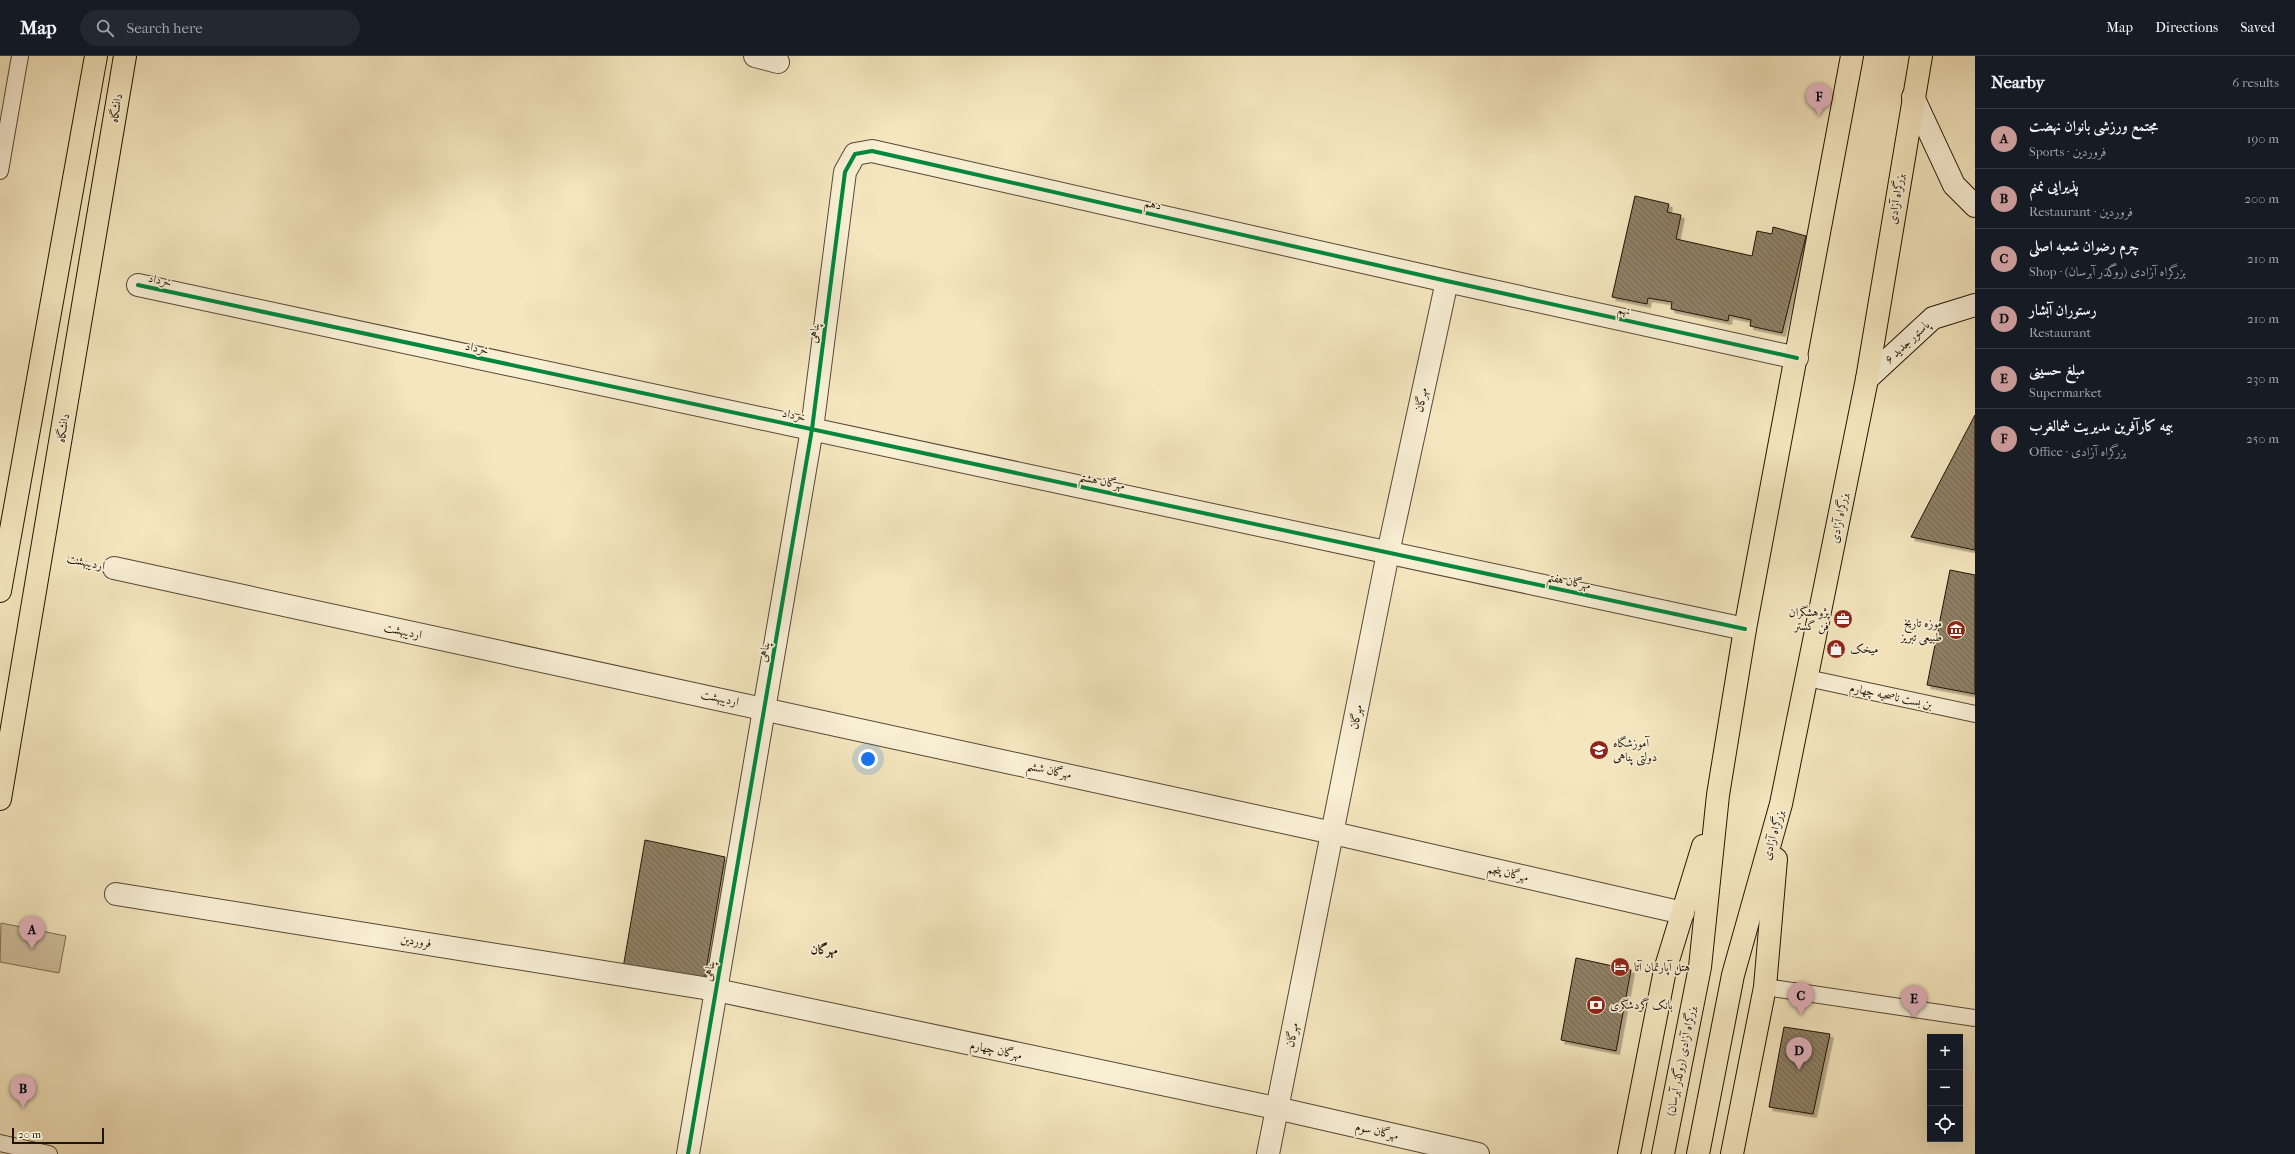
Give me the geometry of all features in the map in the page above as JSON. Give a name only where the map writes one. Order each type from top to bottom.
[{"type":"main road","points":[[0,591],[96,56]]},
{"type":"main road","name":"دانشگاه","points":[[0,800],[125,56]]},
{"type":"main road","points":[[1629,1154],[1665,970],[1718,795],[1745,629],[1797,358],[1852,56]]},
{"type":"main road","name":"بزرگراه آزادی","points":[[1698,1154],[1733,975],[1781,804],[1807,678],[1867,379],[1921,56]]},
{"type":"main road","name":"بزرگراه آزادی (روگذر آبرسان)","points":[[1663,1154],[1700,967],[1718,795]]},
{"type":"main road","points":[[1732,1154],[1764,987],[1781,804]]},
{"type":"street","points":[[755,56],[778,62]]},
{"type":"street","points":[[1913,98],[1954,185],[1975,206]]},
{"type":"street","name":"دهم","points":[[855,154],[872,151],[1447,281]]},
{"type":"street","name":"پناهی","points":[[688,1154],[812,430],[845,172],[855,154]]},
{"type":"street","name":"نهم","points":[[1447,281],[1797,358]]},
{"type":"street","name":"مهرگان","points":[[1268,1154],[1388,553],[1447,281]]},
{"type":"street","name":"خرداد","points":[[138,285],[812,430]]},
{"type":"street","name":"پاستور جدید ۶","points":[[1867,379],[1933,318],[1975,305]]},
{"type":"street","name":"مهرگان هشتم","points":[[812,430],[1388,553]]},
{"type":"street","name":"مهرگان هفتم","points":[[1388,553],[1745,629]]},
{"type":"street","name":"اردیبهشت","points":[[114,568],[764,708]]},
{"type":"street","name":"مهرگان ششم","points":[[764,708],[1333,833]]},
{"type":"street","name":"مهرگان پنجم","points":[[1333,833],[1683,913]]},
{"type":"street","name":"فروردین","points":[[116,894],[716,990]]},
{"type":"street","name":"مهرگان چهارم","points":[[716,990],[1276,1108]]},
{"type":"street","name":"مهرگان سوم","points":[[1276,1108],[1478,1154]]},
{"type":"lane","points":[[0,171],[20,56]]},
{"type":"lane","name":"بن بست ناصحیه چهارم","points":[[1807,678],[1975,714]]},
{"type":"lane","points":[[1764,987],[1975,1018]]},
{"type":"lane","points":[[0,1143],[50,1154]]},
{"type":"shaded area","points":[[1,923],[66,936],[59,973],[0,962]]},
{"type":"building","points":[[1635,196],[1669,204],[1667,212],[1681,215],[1676,239],[1752,256],[1757,231],[1772,234],[1773,227],[1806,236],[1782,333],[1750,326],[1751,320],[1729,315],[1728,321],[1671,309],[1672,302],[1648,298],[1647,304],[1612,297]]},
{"type":"building","points":[[1975,415],[1975,550],[1911,537]]},
{"type":"building","name":"موزه تاریخ طبیعی تبریز","points":[[1950,570],[1975,575],[1975,694],[1927,685]]},
{"type":"building","points":[[645,840],[725,857],[703,988],[622,974]]},
{"type":"building","name":"بانک گردشگری","points":[[1576,958],[1631,970],[1616,1051],[1561,1040]]},
{"type":"building","points":[[1784,1027],[1830,1034],[1813,1114],[1769,1107]]},
{"type":"cycle path","points":[[688,1154],[812,429],[845,172],[855,154],[872,151],[1447,281],[1797,358]]},
{"type":"cycle path","points":[[138,285],[1745,629]]},
{"type":"place","name":"بیمه کارآفرین مدیریت شمالغرب","points":[[1819,116]]},
{"type":"place","name":"پژوهشگران فن گستر","points":[[1843,619]]},
{"type":"place","name":"موزه تاریخ طبیعی تبریز","points":[[1956,630]]},
{"type":"place","name":"میخک","points":[[1836,649]]},
{"type":"place","name":"آموزشگاه دولتی پناهی","points":[[1599,750]]},
{"type":"place","name":"مجتمع ورزشی بانوان نهضت","points":[[32,949]]},
{"type":"place","name":"هتل آپارتمان آتا","points":[[1620,967]]},
{"type":"place","name":"بانک گردشگری","points":[[1596,1005]]},
{"type":"place","name":"چرم رضوان شعبه اصلی","points":[[1801,1015]]},
{"type":"place","name":"مبلغ حسینی","points":[[1914,1018]]},
{"type":"place","name":"رستوران آبشار","points":[[1799,1070]]},
{"type":"place","name":"پذیرایی نمنم","points":[[23,1108]]},
{"type":"district","name":"مهرگان","points":[[824,949]]}]
